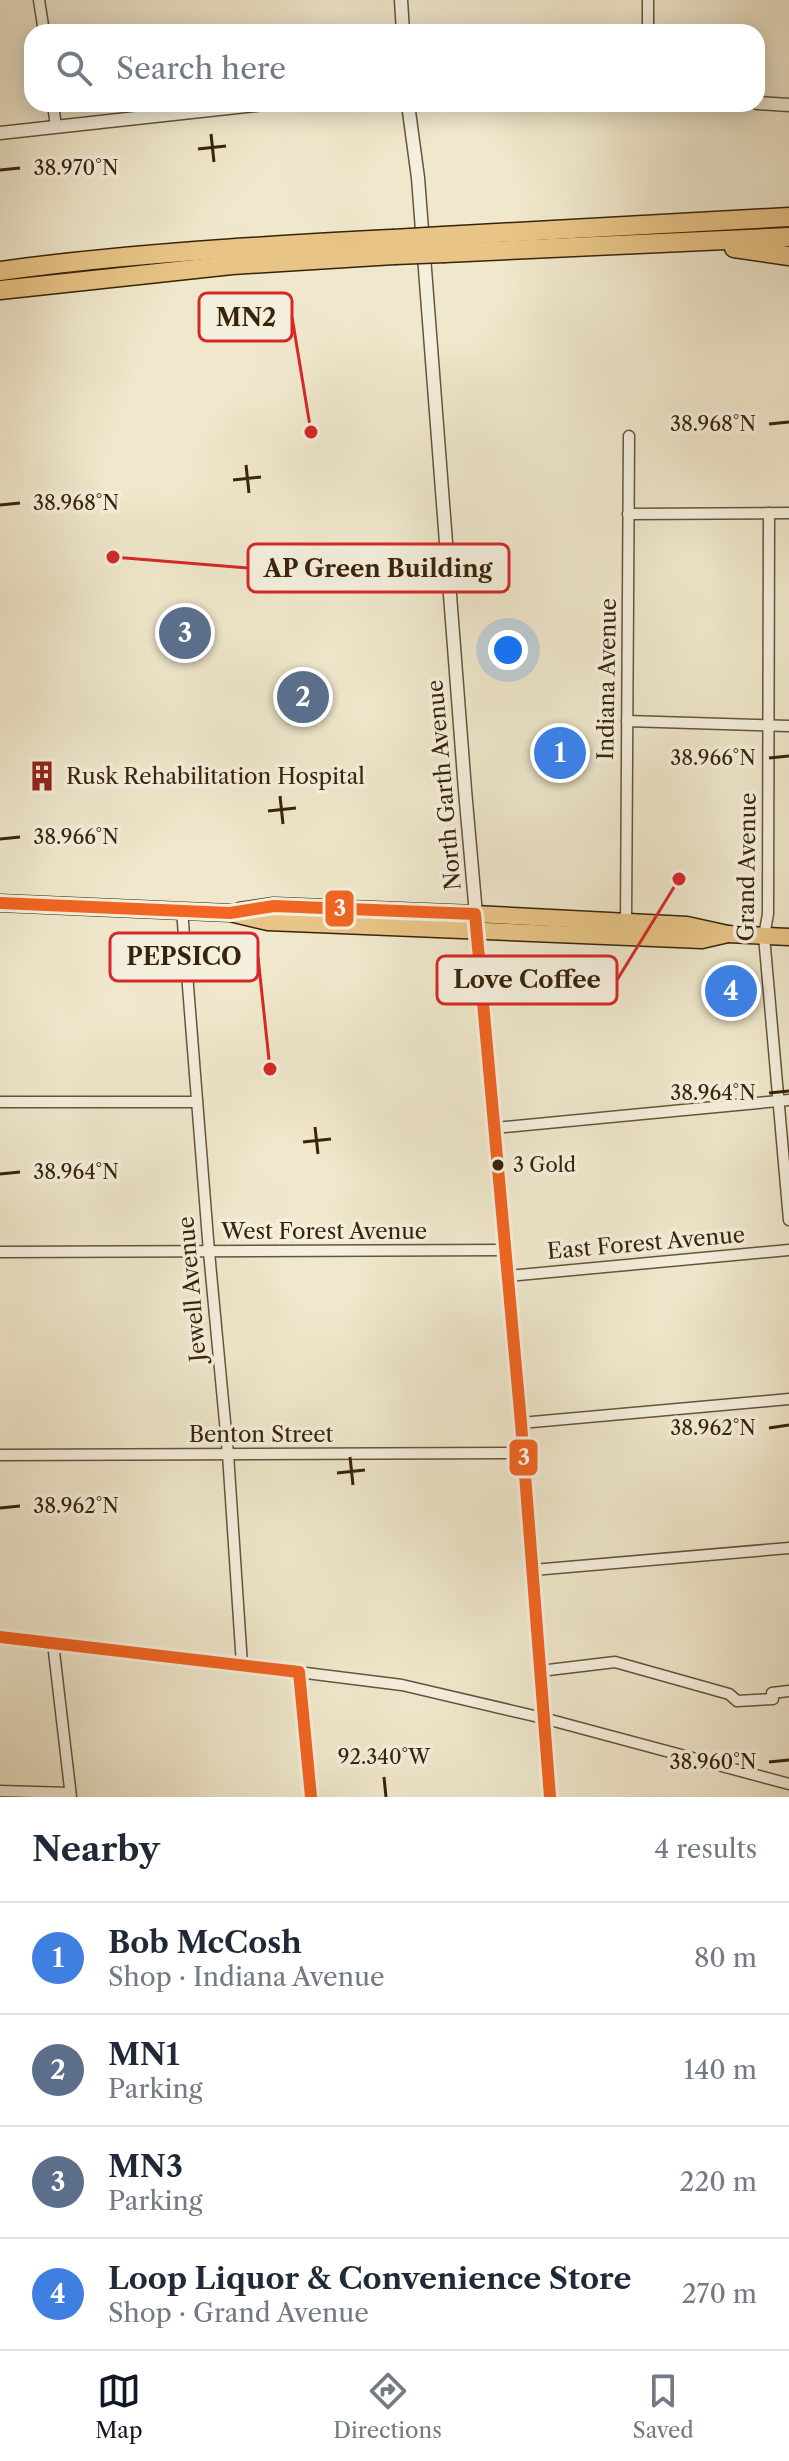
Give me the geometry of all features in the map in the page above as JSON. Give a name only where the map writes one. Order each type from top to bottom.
[{"type":"highway","points":[[726,220],[789,211]]},
{"type":"highway","points":[[444,245],[789,217]]},
{"type":"highway","points":[[0,271],[230,248],[692,242],[789,237]]},
{"type":"highway","points":[[692,242],[789,256]]},
{"type":"highway","points":[[0,290],[394,247]]},
{"type":"main road","points":[[0,903],[182,910],[230,913],[268,922],[476,932],[702,940],[728,934]]},
{"type":"main road","points":[[230,913],[274,906],[475,914],[699,926],[728,934],[789,937]]},
{"type":"street","points":[[39,0],[43,24]]},
{"type":"street","points":[[401,0],[402,24]]},
{"type":"street","points":[[648,0],[648,24]]},
{"type":"street","points":[[765,104],[789,105]]},
{"type":"street","points":[[54,112],[56,127]]},
{"type":"street","points":[[0,133],[192,112]]},
{"type":"street","name":"North Garth Avenue","points":[[409,112],[418,178],[476,932],[521,1423],[550,1797]]},
{"type":"street","name":"Indiana Avenue","points":[[626,922],[629,436]]},
{"type":"street","name":"Grand Avenue","points":[[769,513],[768,914],[764,936],[784,1101],[789,1220]]},
{"type":"street","points":[[628,514],[789,513]]},
{"type":"street","points":[[627,721],[789,726]]},
{"type":"street","name":"Jewell Avenue","points":[[182,910],[228,1454],[242,1665]]},
{"type":"street","points":[[495,1128],[784,1101]]},
{"type":"street","points":[[0,1102],[197,1102]]},
{"type":"street","name":"West Forest Avenue","points":[[0,1252],[505,1250]]},
{"type":"street","name":"East Forest Avenue","points":[[507,1276],[789,1250]]},
{"type":"street","points":[[521,1423],[789,1399]]},
{"type":"street","name":"Benton Street","points":[[0,1455],[523,1453]]},
{"type":"street","points":[[533,1570],[789,1548]]},
{"type":"street","points":[[0,1637],[402,1685],[543,1718],[786,1783],[784,1797]]},
{"type":"street","points":[[0,1791],[71,1795],[53,1643]]},
{"type":"street","points":[[540,1671],[615,1662],[729,1694],[737,1701],[773,1699],[772,1693],[789,1691]]},
{"type":"street","points":[[299,1672],[311,1797]]},
{"type":"transit line","name":"3","points":[[0,903],[230,913],[274,906],[475,914],[521,1423],[550,1797]]},
{"type":"transit line","name":"3","points":[[0,1637],[299,1672],[311,1797]]},
{"type":"place","name":"MN2","points":[[311,432]]},
{"type":"place","name":"AP Green Building","points":[[113,557]]},
{"type":"place","name":"MN3","points":[[185,633]]},
{"type":"place","name":"MN1","points":[[303,697]]},
{"type":"place","name":"Bob McCosh","points":[[560,753]]},
{"type":"place","name":"Rusk Rehabilitation Hospital","points":[[42,776]]},
{"type":"place","name":"Love Coffee","points":[[679,879]]},
{"type":"place","name":"Loop Liquor & Convenience Store","points":[[731,991]]},
{"type":"place","name":"PEPSICO","points":[[270,1069]]},
{"type":"place","name":"3 Gold","points":[[498,1165]]}]
